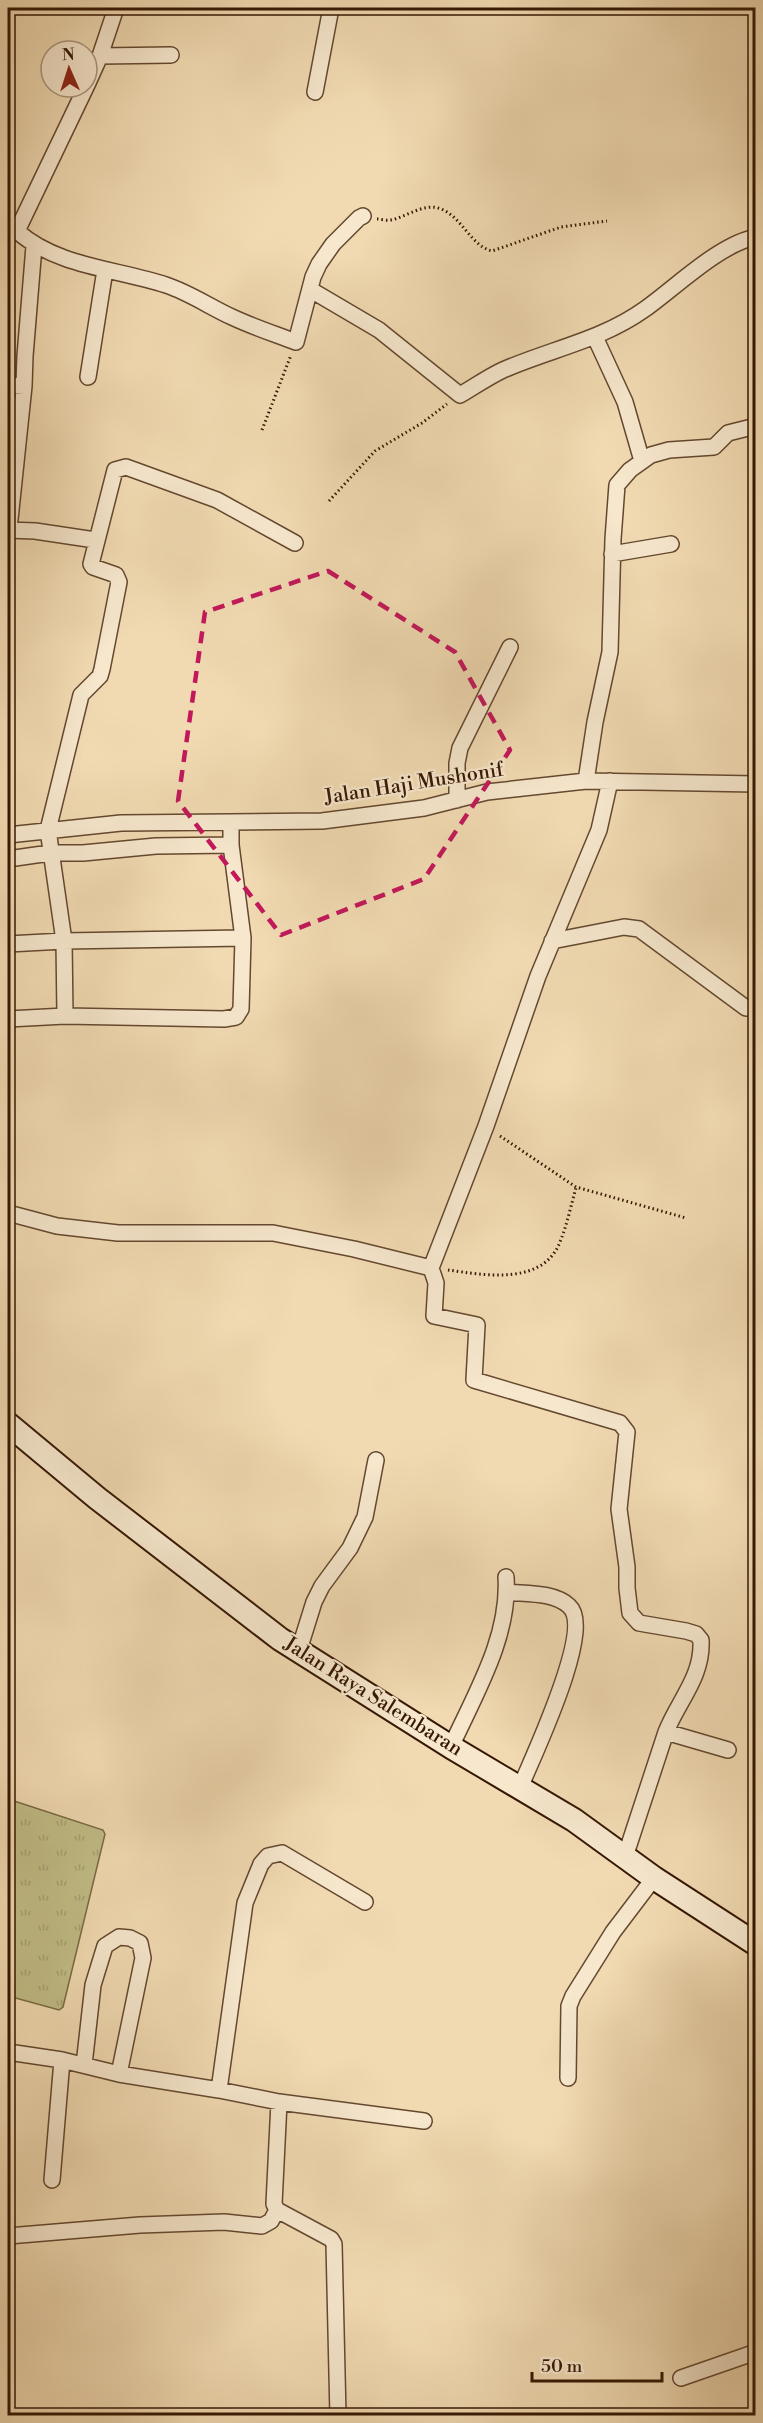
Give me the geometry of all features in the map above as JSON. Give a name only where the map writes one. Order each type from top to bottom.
[{"type":"main road","name":"Jalan Raya Salembaran","points":[[8,1424],[97,1498],[280,1639],[451,1747],[574,1820],[654,1878],[756,1944]]},
{"type":"street","points":[[116,8],[100,56],[171,55]]},
{"type":"street","points":[[315,92],[331,8]]},
{"type":"street","points":[[80,99],[12,232],[33,246],[105,270],[165,285],[234,318],[296,342],[313,277],[328,251],[358,218],[363,216]]},
{"type":"street","points":[[311,291],[379,330],[460,395],[502,370],[595,337],[645,309],[723,252],[756,237]]},
{"type":"street","points":[[33,246],[24,386],[8,530],[95,540]]},
{"type":"street","points":[[88,377],[105,270]]},
{"type":"street","points":[[595,337],[625,402],[642,461]]},
{"type":"street","points":[[8,385],[24,386]]},
{"type":"street","points":[[586,781],[595,722],[610,652],[612,554],[617,485],[630,470],[642,461],[662,452],[714,447],[728,433],[756,426]]},
{"type":"street","points":[[65,1016],[64,941],[48,830],[81,695],[100,676],[119,582],[116,575],[91,566],[95,540],[115,470],[126,467],[217,500],[295,543]]},
{"type":"street","points":[[612,554],[671,544]]},
{"type":"street","points":[[457,800],[457,763],[460,748],[510,647]]},
{"type":"street","name":"Jalan Haji Mushonif","points":[[8,835],[121,823],[322,821],[424,808],[514,788],[586,781],[756,784]]},
{"type":"street","points":[[610,781],[599,830],[538,976],[486,1126],[431,1268],[436,1283],[434,1316],[477,1325],[474,1380],[620,1423],[624,1427],[627,1438],[619,1509],[627,1567],[630,1613],[639,1623],[686,1630],[696,1634],[701,1640],[700,1660],[666,1732],[625,1857]]},
{"type":"street","points":[[8,1019],[65,1016],[224,1019],[236,1017],[241,1009],[243,938],[231,845],[231,823]]},
{"type":"street","points":[[8,859],[50,853],[83,853],[156,846],[231,845]]},
{"type":"street","points":[[552,941],[624,927],[639,929],[746,1008]]},
{"type":"street","points":[[8,944],[243,938]]},
{"type":"street","points":[[8,1213],[57,1226],[118,1233],[273,1233],[354,1249],[431,1268]]},
{"type":"street","points":[[299,1650],[314,1602],[322,1586],[350,1548],[365,1517],[376,1460]]},
{"type":"street","points":[[451,1747],[499,1639],[507,1585],[557,1599],[570,1606],[576,1616],[568,1673],[520,1788]]},
{"type":"street","points":[[666,1732],[728,1750]]},
{"type":"street","points":[[219,2090],[245,1903],[261,1863],[268,1856],[282,1853],[365,1902]]},
{"type":"street","points":[[568,2078],[569,2006],[573,1996],[613,1932],[654,1878]]},
{"type":"street","points":[[84,2065],[93,1985],[105,1946],[119,1937],[130,1938],[140,1943],[144,1958],[119,2074]]},
{"type":"street","points":[[8,2052],[62,2060],[119,2074],[279,2102],[424,2121]]},
{"type":"street","points":[[52,2180],[62,2060]]},
{"type":"street","points":[[279,2102],[274,2204],[277,2210],[331,2239],[334,2244],[338,2415]]},
{"type":"street","points":[[8,2236],[150,2224],[224,2222],[262,2226],[271,2221],[277,2210]]},
{"type":"street","points":[[681,2378],[756,2352]]},
{"type":"path","points":[[363,216],[392,220],[419,210],[439,208],[454,216],[485,249],[492,251],[561,227],[607,221]]},
{"type":"path","points":[[262,430],[296,342]]},
{"type":"path","points":[[330,501],[375,451],[422,423],[460,395]]},
{"type":"path","points":[[486,1126],[576,1187],[686,1218]]},
{"type":"path","points":[[431,1268],[495,1276],[537,1268],[554,1253],[560,1242],[576,1187]]},
{"type":"highlighted area","points":[[328,571],[455,652],[510,750],[424,879],[281,935],[178,801],[205,612]]},
{"type":"green space","points":[[8,1799],[103,1830],[105,1834],[63,2007],[59,2010],[8,1996]]}]
